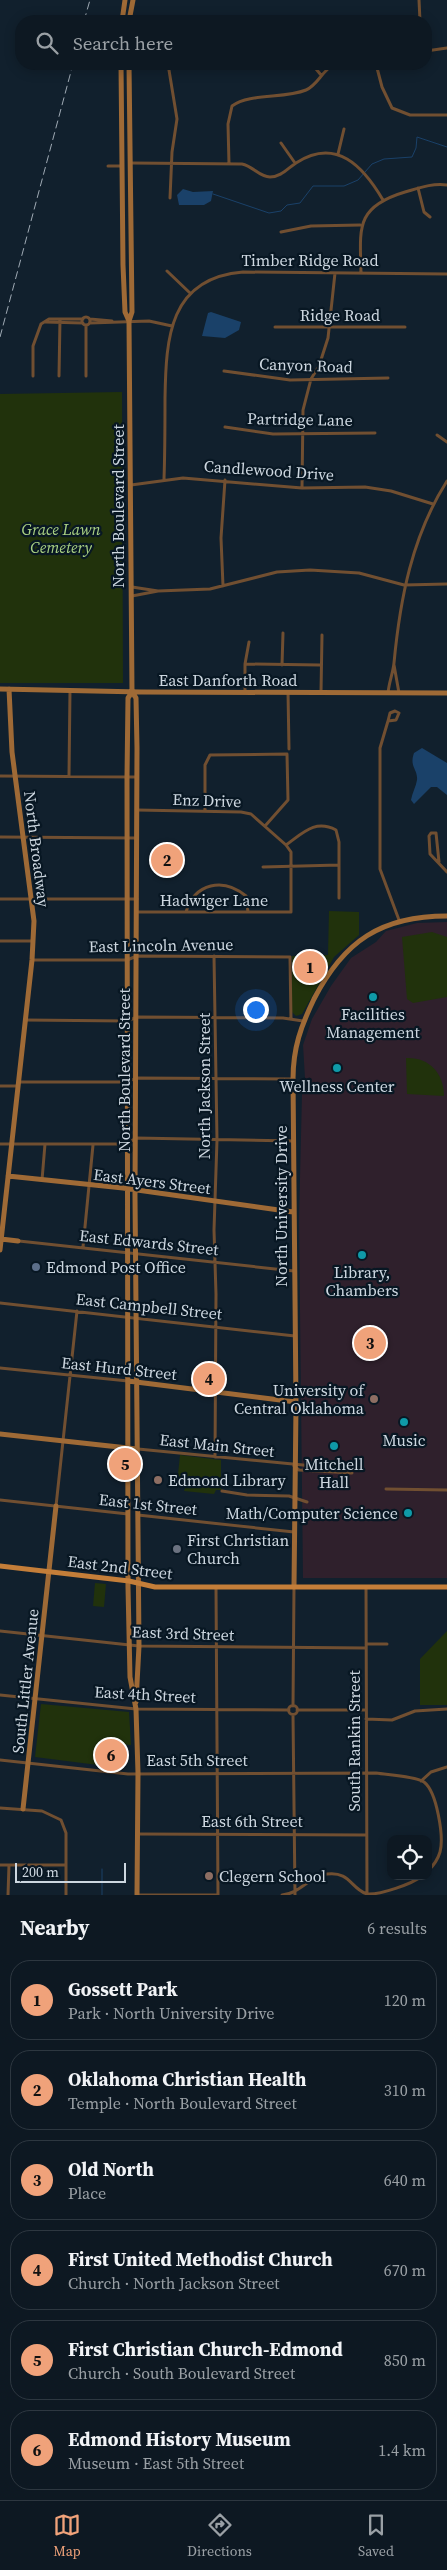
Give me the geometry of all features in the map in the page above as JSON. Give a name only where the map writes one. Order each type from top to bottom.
[{"type":"main road","points":[[123,15],[125,2]]},
{"type":"main road","points":[[130,15],[132,2]]},
{"type":"main road","name":"North Boulevard Street","points":[[121,70],[123,265],[125,312],[129,321]]},
{"type":"main road","name":"North Boulevard Street","points":[[130,70],[132,312],[129,321],[132,692],[136,698],[137,777],[136,1190],[139,1646],[136,1709]]},
{"type":"main road","points":[[122,166],[131,163]]},
{"type":"main road","name":"East Danforth Road","points":[[0,689],[132,692],[447,693]]},
{"type":"main road","name":"North Broadway","points":[[0,1250],[33,941],[31,899],[10,735],[9,689]]},
{"type":"main road","name":"North Boulevard Street","points":[[132,692],[128,698],[127,777],[128,1514],[130,1677],[136,1709]]},
{"type":"main road","points":[[127,817],[137,810]]},
{"type":"main road","points":[[128,918],[137,912]]},
{"type":"main road","name":"North University Drive","points":[[294,1587],[296,1402],[293,1212],[294,1051],[303,1021],[325,978],[340,958],[367,934],[399,920],[447,916]]},
{"type":"main road","name":"East Ayers Street","points":[[8,1176],[136,1190],[293,1212]]},
{"type":"main road","name":"East Edwards Street","points":[[1,1239],[18,1241]]},
{"type":"main road","name":"East Hurd Street","points":[[128,1381],[215,1390],[296,1402]]},
{"type":"main road","points":[[0,1434],[137,1449]]},
{"type":"main road","name":"South Littler Avenue","points":[[23,1809],[56,1506]]},
{"type":"main road","name":"East 1st Street","points":[[128,1514],[137,1515]]},
{"type":"main road","name":"East 2nd Street","points":[[0,1566],[129,1580],[138,1584],[155,1587],[447,1587]]},
{"type":"main road","points":[[136,1709],[138,1773],[137,1895]]},
{"type":"street","points":[[419,0],[420,15]]},
{"type":"street","points":[[432,50],[447,48]]},
{"type":"street","points":[[169,70],[177,119],[170,198]]},
{"type":"street","points":[[317,70],[321,75]]},
{"type":"street","points":[[229,164],[228,124],[232,106],[242,101],[290,95],[307,90],[327,70]]},
{"type":"street","points":[[378,70],[382,87],[392,108],[410,115],[447,116]]},
{"type":"street","points":[[338,154],[344,129]]},
{"type":"street","points":[[281,142],[295,163]]},
{"type":"street","points":[[131,163],[246,164],[262,175],[272,177],[283,173],[295,163],[318,152],[338,154],[350,160],[365,176],[382,200]]},
{"type":"street","points":[[108,166],[122,166]]},
{"type":"street","points":[[361,273],[360,225],[367,213],[382,200],[433,184],[447,185]]},
{"type":"street","points":[[418,188],[424,212],[430,217]]},
{"type":"street","points":[[281,232],[311,226],[360,225]]},
{"type":"street","points":[[167,271],[190,293]]},
{"type":"street","name":"Timber Ridge Road","points":[[164,479],[166,366],[172,326],[178,310],[190,293],[208,281],[229,273],[447,274]]},
{"type":"street","points":[[302,488],[303,410],[311,379],[319,366],[330,327],[335,273]]},
{"type":"street","points":[[59,376],[60,321]]},
{"type":"street","points":[[33,376],[33,346],[38,327],[44,322],[129,321],[158,322],[172,326]]},
{"type":"street","points":[[86,322],[86,376]]},
{"type":"street","name":"Ridge Road","points":[[275,327],[405,327]]},
{"type":"street","name":"Canyon Road","points":[[224,370],[268,378],[388,378]]},
{"type":"street","name":"Partridge Lane","points":[[225,427],[273,434],[375,433]]},
{"type":"street","points":[[437,435],[447,442]]},
{"type":"street","name":"Candlewood Drive","points":[[131,484],[164,479],[225,480],[302,488],[377,488],[433,504]]},
{"type":"street","points":[[223,586],[221,538],[225,480]]},
{"type":"street","points":[[388,693],[394,664],[404,584],[416,545],[433,504],[447,481]]},
{"type":"street","points":[[132,596],[158,591],[203,589],[223,586],[277,572],[310,570],[359,573],[404,584],[447,584]]},
{"type":"street","points":[[132,587],[158,591]]},
{"type":"street","points":[[282,665],[283,633]]},
{"type":"street","points":[[321,692],[322,634]]},
{"type":"street","points":[[245,692],[245,664],[248,642]]},
{"type":"street","points":[[245,664],[320,665]]},
{"type":"street","points":[[394,664],[399,693]]},
{"type":"street","points":[[68,776],[70,690]]},
{"type":"street","points":[[288,692],[289,749]]},
{"type":"street","points":[[388,721],[380,748],[380,869],[399,920]]},
{"type":"street","points":[[205,811],[205,765],[210,755],[287,754],[288,800],[265,826]]},
{"type":"street","points":[[0,776],[137,777]]},
{"type":"street","name":"Enz Drive","points":[[137,810],[251,814],[286,844]]},
{"type":"street","points":[[292,865],[291,852],[286,844],[310,829],[326,824],[336,830],[339,842],[339,898]]},
{"type":"street","points":[[439,862],[438,837],[433,833],[429,836],[428,848],[434,861],[439,862],[447,872]]},
{"type":"street","points":[[0,837],[137,838]]},
{"type":"street","name":"Hadwiger Lane","points":[[137,912],[291,912],[292,865]]},
{"type":"street","points":[[263,867],[339,865]]},
{"type":"street","points":[[186,912],[192,896],[200,890],[210,886],[230,885],[246,896],[248,912]]},
{"type":"street","points":[[0,898],[136,899]]},
{"type":"street","points":[[0,941],[33,941]]},
{"type":"street","name":"East Lincoln Avenue","points":[[32,960],[127,960],[137,956],[290,957],[291,1019]]},
{"type":"street","name":"North Jackson Street","points":[[214,956],[217,1140],[214,1230],[216,1263],[215,1457]]},
{"type":"street","points":[[25,1020],[128,1021],[137,1017],[291,1019],[303,1021]]},
{"type":"street","points":[[0,1086],[127,1082],[136,1078],[293,1079]]},
{"type":"street","points":[[0,1144],[127,1144],[136,1138],[294,1141]]},
{"type":"street","points":[[42,1180],[45,1144]]},
{"type":"street","points":[[83,1247],[91,1185],[93,1144]]},
{"type":"street","name":"East Edwards Street","points":[[18,1241],[137,1252],[294,1271]]},
{"type":"street","name":"East Campbell Street","points":[[0,1303],[295,1336]]},
{"type":"street","name":"South Littler Avenue","points":[[56,1506],[77,1311]]},
{"type":"street","name":"East Hurd Street","points":[[0,1368],[128,1381]]},
{"type":"street","name":"East Main Street","points":[[137,1449],[294,1466],[334,1468],[338,1472],[352,1473]]},
{"type":"street","points":[[386,1489],[447,1490]]},
{"type":"street","points":[[222,1491],[248,1495],[289,1496],[294,1500],[307,1502]]},
{"type":"street","name":"East 1st Street","points":[[0,1500],[128,1514]]},
{"type":"street","name":"East 1st Street","points":[[137,1515],[294,1532]]},
{"type":"street","points":[[294,1587],[293,1706],[289,1710],[293,1714],[293,1834],[296,1893]]},
{"type":"street","name":"South Rankin Street","points":[[366,1587],[365,1773],[367,1894]]},
{"type":"street","points":[[137,1895],[217,1895],[216,1588]]},
{"type":"street","name":"East 3rd Street","points":[[0,1631],[139,1646],[293,1648],[387,1644]]},
{"type":"street","name":"East 4th Street","points":[[0,1695],[136,1709],[289,1710]]},
{"type":"street","points":[[293,1706],[297,1710],[366,1710]]},
{"type":"street","points":[[366,1719],[392,1720],[415,1712],[447,1709]]},
{"type":"street","points":[[293,1714],[297,1710]]},
{"type":"street","name":"East 5th Street","points":[[0,1760],[138,1773],[365,1773],[414,1777],[421,1781]]},
{"type":"street","points":[[432,1865],[440,1854],[441,1839],[436,1804],[428,1786],[421,1781],[431,1772],[447,1768]]},
{"type":"street","points":[[0,1808],[42,1811],[61,1820],[66,1833],[66,1895]]},
{"type":"street","name":"East 6th Street","points":[[138,1834],[366,1835]]},
{"type":"street","points":[[0,1864],[66,1865]]},
{"type":"street","points":[[8,1895],[9,1865]]},
{"type":"street","points":[[282,1895],[296,1893],[317,1876],[333,1873],[348,1878],[367,1894],[382,1893],[400,1888],[415,1880]]},
{"type":"shaded area","name":"University of Central Oklahoma","points":[[447,922],[447,1578],[303,1578],[299,1220],[302,1094],[305,1078],[303,1045],[312,1019],[331,986],[351,958],[376,942],[386,931],[417,923]]},
{"type":"green space","name":"Grace Lawn Cemetery","points":[[122,392],[123,683],[0,683],[0,394]]},
{"type":"green space","points":[[329,911],[359,912],[359,935],[334,957],[302,1014],[296,1016],[292,1012],[292,956],[328,955]]},
{"type":"green space","points":[[432,932],[447,937],[447,997],[413,1003],[407,999],[402,937]]},
{"type":"green space","points":[[406,1058],[422,1060],[434,1068],[441,1080],[444,1096],[407,1094]]},
{"type":"green space","points":[[180,1455],[221,1460],[221,1490],[216,1490],[214,1494],[184,1491],[186,1486],[177,1484]]},
{"type":"green space","points":[[95,1583],[106,1584],[104,1607],[93,1606]]},
{"type":"green space","points":[[447,1631],[447,1705],[420,1705],[420,1659]]},
{"type":"green space","points":[[41,1704],[129,1712],[131,1745],[100,1743],[98,1765],[35,1757]]},
{"type":"water","points":[[183,189],[193,192],[213,191],[211,201],[204,205],[179,205],[177,195]]},
{"type":"water","points":[[211,312],[241,322],[239,330],[225,338],[202,336],[208,313]]},
{"type":"water","points":[[422,748],[447,763],[447,795],[437,787],[431,787],[414,804],[411,800],[417,776],[412,762],[414,753]]},
{"type":"waterway","points":[[213,194],[269,213],[281,211],[287,205],[300,203],[313,186],[344,186],[358,180],[372,164],[384,159],[412,157],[416,148],[417,137],[447,147]]},
{"type":"waterway","points":[[102,1869],[102,1895]]},
{"type":"railway","points":[[86,15],[90,0]]},
{"type":"railway","points":[[0,337],[71,70]]},
{"type":"place","name":"Oklahoma Christian Health","points":[[167,860]]},
{"type":"place","name":"Gossett Park","points":[[310,967]]},
{"type":"place","name":"Facilities Management","points":[[373,997]]},
{"type":"place","name":"Wellness Center","points":[[337,1068]]},
{"type":"place","name":"Library, Chambers","points":[[362,1255]]},
{"type":"place","name":"Edmond Post Office","points":[[36,1267]]},
{"type":"place","name":"Old North","points":[[370,1343]]},
{"type":"place","name":"First United Methodist Church","points":[[209,1379]]},
{"type":"place","name":"University of Central Oklahoma","points":[[374,1399]]},
{"type":"place","name":"Music","points":[[404,1422]]},
{"type":"place","name":"Mitchell Hall","points":[[334,1446]]},
{"type":"place","name":"First Christian Church-Edmond","points":[[125,1464]]},
{"type":"place","name":"Edmond Library","points":[[158,1480]]},
{"type":"place","name":"Math/Computer Science","points":[[408,1513]]},
{"type":"place","name":"First Christian Church","points":[[177,1549]]},
{"type":"place","name":"Edmond History Museum","points":[[111,1755]]},
{"type":"place","name":"Clegern School","points":[[209,1876]]}]
